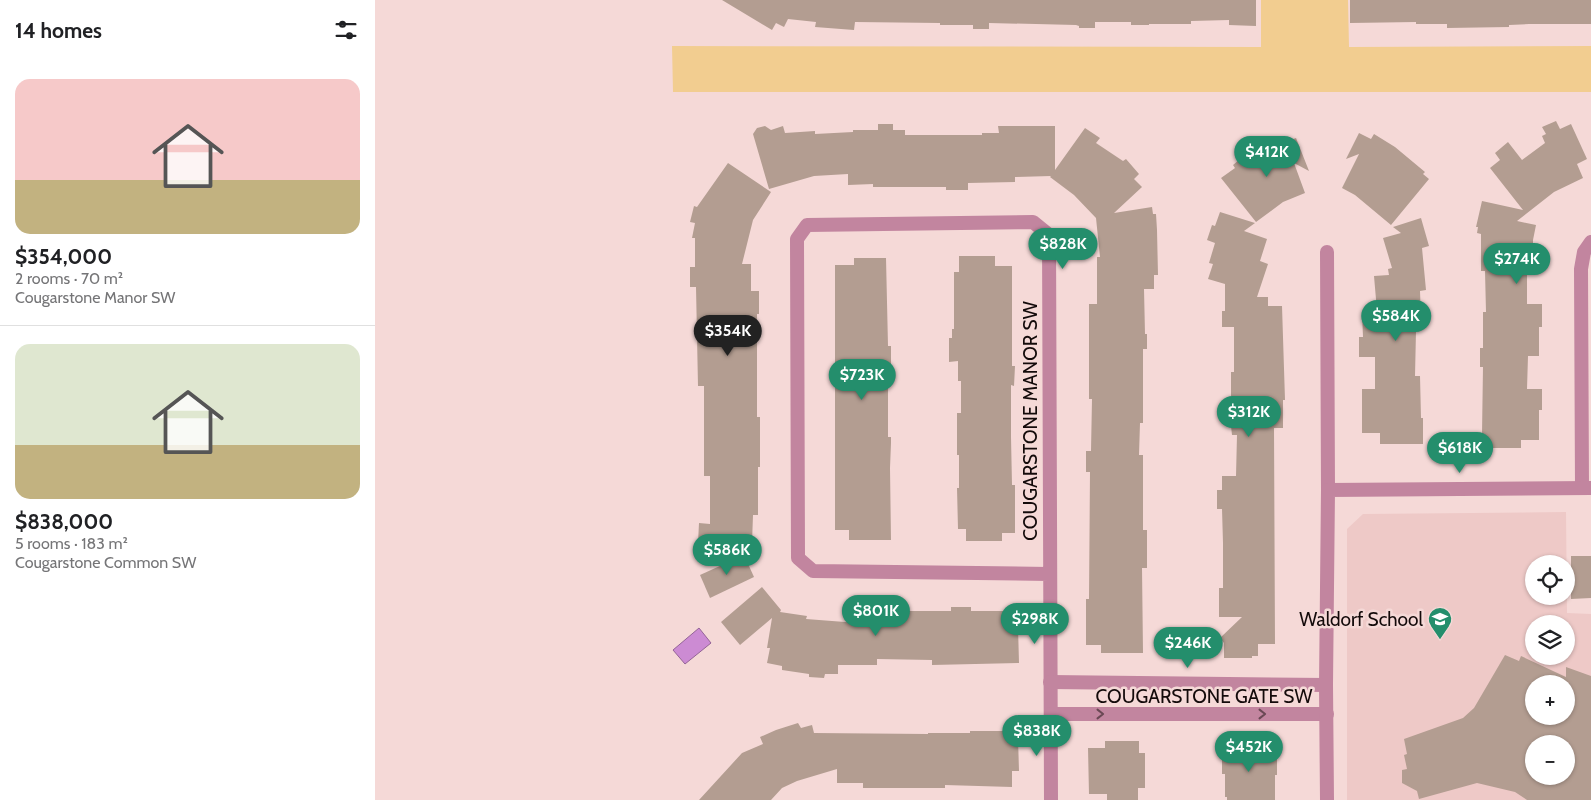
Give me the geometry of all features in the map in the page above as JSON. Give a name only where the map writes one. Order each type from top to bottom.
[{"type":"street","name":"COUGARSTONE MANOR SW","points":[[1049,574],[813,571],[798,558],[797,239],[807,226],[1033,222],[1049,236],[1051,800]]},
{"type":"street","points":[[1328,490],[1586,488],[1581,269],[1584,252],[1591,242]]},
{"type":"street","points":[[1327,252],[1327,800]]},
{"type":"street","name":"COUGARSTONE GATE SW","points":[[1050,682],[1326,685]]},
{"type":"street","name":"COUGARSTONE GATE SW","points":[[1051,714],[1327,714]]},
{"type":"shaded area","points":[[1261,0],[1348,0],[1349,47],[1591,46],[1591,92],[673,92],[672,46],[1261,47]]},
{"type":"shaded area","name":"Waldorf School","points":[[1566,512],[1566,555],[1525,555],[1525,605],[1567,605],[1567,613],[1591,614],[1591,800],[1347,800],[1347,529],[1363,514]]},
{"type":"shaded area","points":[[699,628],[711,643],[685,664],[673,650]]},
{"type":"building","points":[[722,0],[1256,0],[1256,26],[1229,25],[1229,20],[1191,21],[1191,24],[1149,25],[1131,25],[1131,22],[1095,22],[1095,28],[1079,28],[1076,25],[989,23],[989,29],[973,29],[973,25],[940,25],[940,23],[855,22],[854,30],[815,27],[816,22],[788,19],[784,27],[776,23],[772,30]]},
{"type":"building","points":[[1350,0],[1591,0],[1591,24],[1529,24],[1509,25],[1509,27],[1447,28],[1447,24],[1416,24],[1416,22],[1350,23]]},
{"type":"building","points":[[1556,121],[1560,129],[1571,124],[1587,159],[1577,164],[1583,178],[1554,192],[1517,221],[1536,225],[1533,240],[1533,271],[1527,271],[1527,304],[1542,304],[1542,327],[1539,327],[1539,356],[1528,356],[1527,389],[1542,389],[1542,410],[1539,410],[1539,440],[1521,440],[1521,448],[1485,448],[1485,434],[1482,434],[1483,367],[1480,367],[1480,348],[1483,348],[1483,312],[1486,312],[1485,271],[1481,271],[1481,234],[1477,233],[1478,227],[1476,227],[1482,201],[1523,210],[1490,168],[1500,160],[1495,153],[1508,142],[1522,160],[1545,143],[1542,136],[1546,134],[1542,127]]},
{"type":"building","points":[[878,124],[893,124],[893,130],[905,130],[905,135],[982,135],[982,133],[999,133],[998,126],[1055,126],[1055,170],[1085,128],[1100,138],[1096,143],[1123,161],[1126,159],[1139,174],[1134,179],[1142,187],[1114,213],[1152,207],[1153,214],[1156,214],[1158,275],[1154,275],[1154,289],[1144,289],[1147,349],[1143,349],[1143,423],[1140,423],[1139,455],[1143,455],[1143,530],[1147,530],[1147,568],[1142,568],[1143,653],[1101,653],[1101,645],[1086,645],[1086,599],[1089,599],[1090,472],[1086,472],[1086,451],[1091,451],[1092,399],[1089,399],[1089,304],[1097,304],[1097,257],[1100,257],[1096,218],[1074,195],[1051,176],[1015,177],[1015,182],[968,183],[968,190],[946,190],[946,187],[873,187],[873,184],[848,185],[848,174],[814,176],[769,189],[753,134],[757,128],[765,126],[771,130],[783,126],[785,133],[815,131],[815,134],[853,132],[853,130],[878,130]]},
{"type":"building","points":[[1359,133],[1371,139],[1374,134],[1395,147],[1425,172],[1423,174],[1429,179],[1391,225],[1355,195],[1342,188],[1359,154],[1346,159]]},
{"type":"building","points":[[1296,138],[1309,171],[1294,163],[1305,193],[1283,202],[1256,222],[1221,178],[1235,168],[1233,165],[1245,155],[1246,157]]},
{"type":"building","points":[[728,163],[771,192],[753,220],[742,264],[751,264],[751,291],[759,291],[759,314],[757,314],[757,417],[760,417],[758,515],[753,515],[752,543],[738,543],[743,553],[698,552],[699,523],[710,524],[710,476],[704,476],[704,386],[698,386],[696,287],[690,287],[690,267],[695,267],[695,238],[692,238],[695,223],[690,222],[694,206],[697,207]]},
{"type":"building","points":[[1220,212],[1255,223],[1244,231],[1267,239],[1260,261],[1268,264],[1257,297],[1268,297],[1268,306],[1282,306],[1285,400],[1283,400],[1283,428],[1274,428],[1275,644],[1258,644],[1258,656],[1252,656],[1252,658],[1224,658],[1224,643],[1220,638],[1242,617],[1219,617],[1219,588],[1223,588],[1223,543],[1222,509],[1217,509],[1217,490],[1222,490],[1222,476],[1236,476],[1237,435],[1232,435],[1231,426],[1231,372],[1234,372],[1234,327],[1222,327],[1222,311],[1225,311],[1225,284],[1208,279],[1213,264],[1209,263],[1215,243],[1207,240],[1212,225],[1215,226]]},
{"type":"building","points":[[1421,218],[1429,246],[1422,248],[1426,290],[1420,291],[1421,319],[1418,319],[1419,331],[1416,331],[1415,376],[1420,376],[1423,444],[1380,444],[1380,433],[1362,433],[1362,389],[1375,389],[1375,357],[1359,357],[1359,337],[1363,337],[1362,312],[1377,311],[1374,276],[1389,275],[1388,269],[1392,268],[1383,238],[1401,233],[1393,227]]},
{"type":"building","points":[[959,256],[995,256],[995,266],[1012,266],[1012,366],[1015,366],[1014,386],[1011,385],[1011,437],[1012,485],[1015,485],[1015,533],[1002,533],[1002,541],[966,541],[966,529],[958,529],[957,488],[959,488],[959,455],[957,455],[957,413],[961,413],[961,381],[958,381],[958,361],[949,362],[949,338],[952,338],[952,329],[954,329],[954,272],[959,272]]},
{"type":"building","points":[[854,258],[886,258],[888,346],[891,346],[892,381],[888,381],[888,437],[891,437],[891,540],[849,540],[849,530],[835,530],[835,265],[854,265]]},
{"type":"building","points":[[744,555],[754,577],[710,598],[700,575]]},
{"type":"building","points":[[1575,556],[1591,556],[1591,598],[1575,599]]},
{"type":"building","points":[[762,587],[781,610],[780,612],[807,616],[806,619],[858,623],[858,608],[905,608],[905,611],[951,611],[951,607],[971,607],[971,611],[1008,611],[1008,627],[1018,627],[1019,663],[932,665],[932,660],[877,659],[877,665],[838,665],[838,674],[825,674],[824,678],[809,677],[809,674],[782,670],[782,666],[767,663],[770,648],[767,648],[772,618],[740,645],[721,622]]},
{"type":"building","points":[[1505,655],[1519,661],[1521,656],[1525,658],[1525,665],[1540,665],[1562,675],[1525,675],[1525,725],[1575,725],[1575,675],[1566,675],[1566,667],[1591,676],[1591,800],[1527,800],[1515,792],[1477,783],[1419,799],[1417,791],[1402,783],[1402,770],[1407,769],[1404,755],[1407,754],[1404,739],[1463,718],[1474,708]]},
{"type":"building","points":[[798,723],[801,728],[812,725],[814,733],[928,734],[1006,731],[1006,739],[1018,738],[1019,771],[1012,771],[1012,787],[945,785],[945,788],[863,788],[863,783],[837,783],[837,769],[797,781],[782,788],[771,800],[699,800],[742,753],[763,744],[760,737]]},
{"type":"building","points":[[1105,741],[1139,741],[1139,753],[1145,753],[1145,788],[1138,788],[1138,800],[1107,800],[1107,794],[1089,794],[1088,748],[1105,748]]},
{"type":"building","points":[[1227,744],[1256,744],[1256,751],[1277,752],[1275,800],[1227,800],[1227,797],[1225,797],[1225,774],[1222,774],[1222,758],[1227,758]]},
{"type":"place","name":"Waldorf School","points":[[1440,640]]}]
